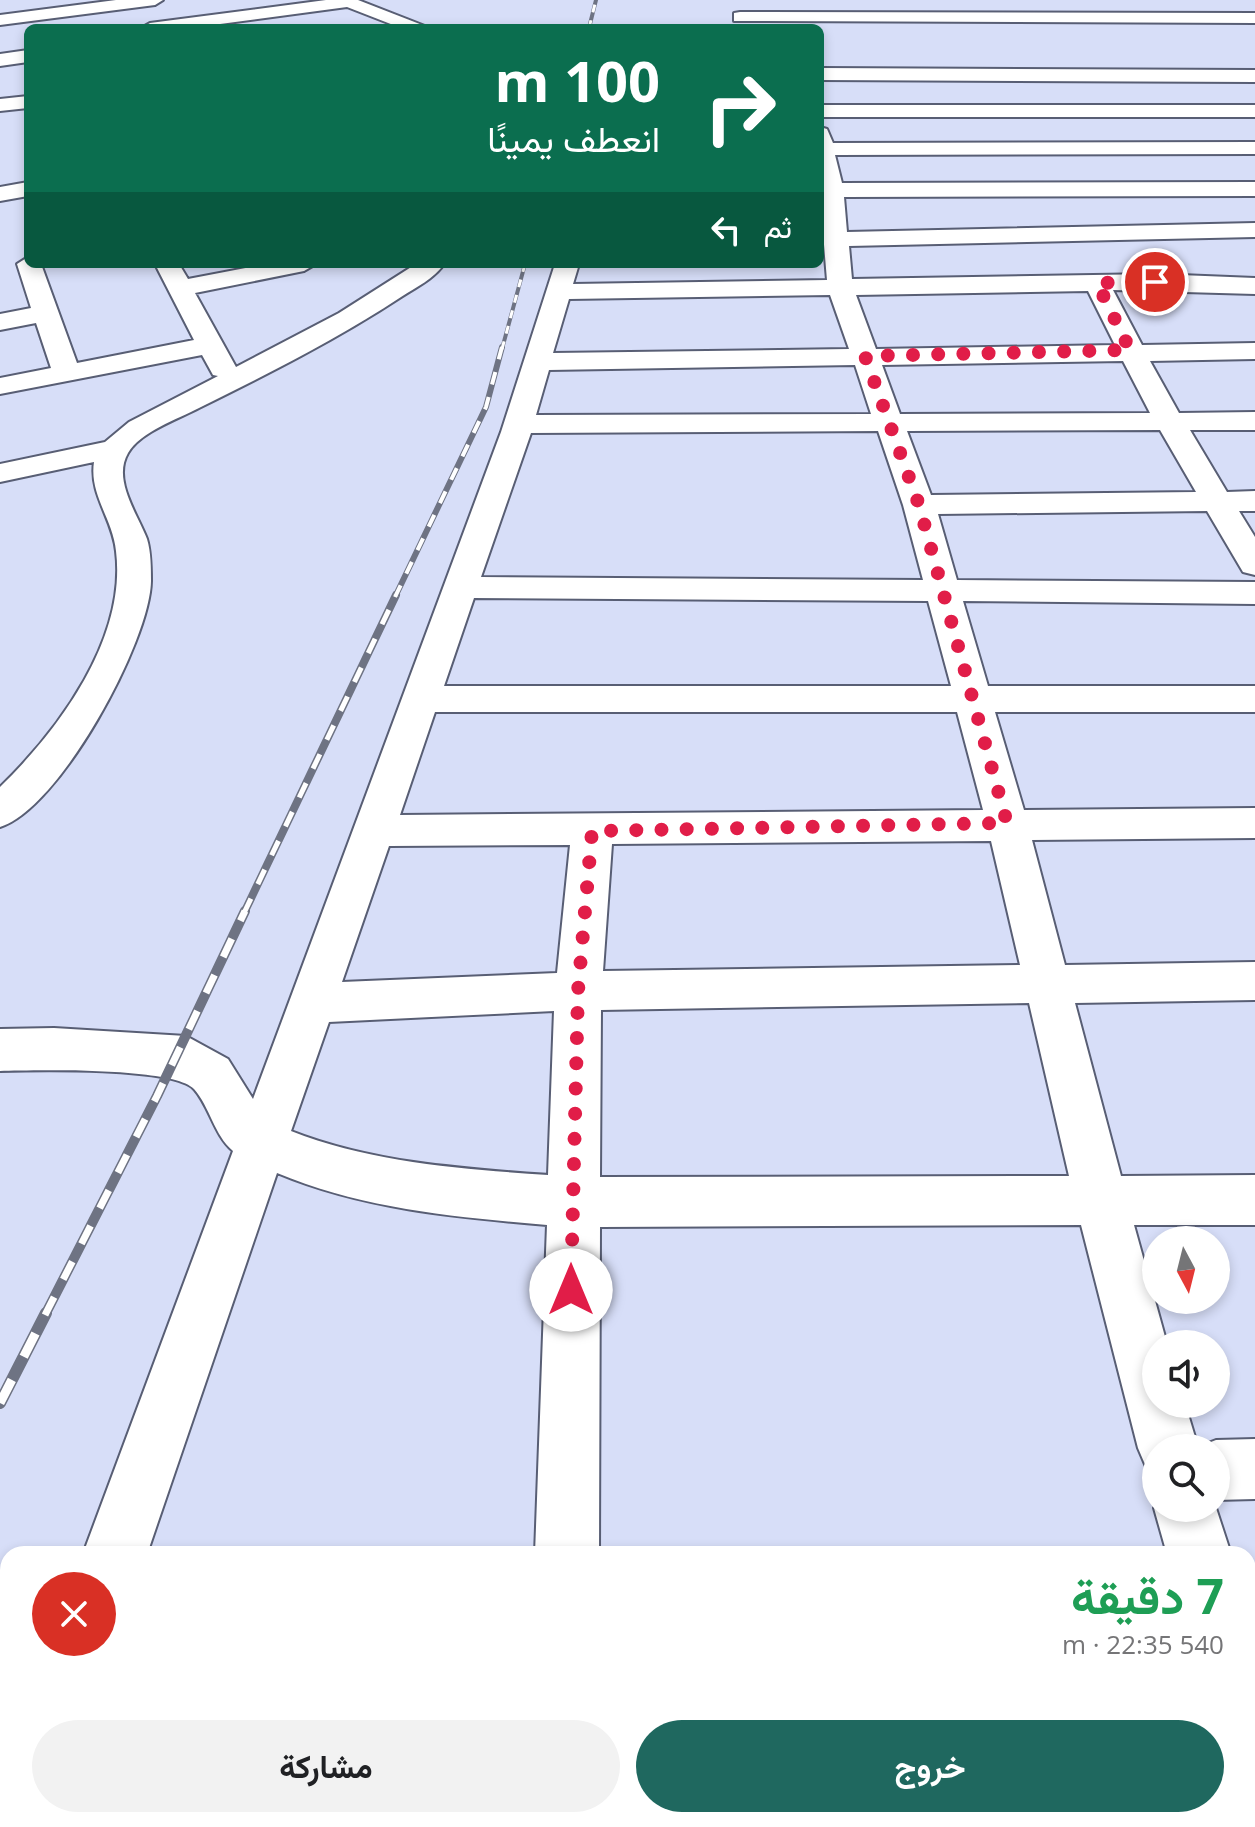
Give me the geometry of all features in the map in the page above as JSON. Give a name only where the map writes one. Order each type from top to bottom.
[{"type":"street","points":[[0,20],[155,0]]},
{"type":"street","points":[[224,0],[238,16]]},
{"type":"street","points":[[764,0],[734,20],[1255,18]]},
{"type":"street","points":[[179,24],[346,1],[406,24]]},
{"type":"street","points":[[937,54],[972,111]]},
{"type":"street","points":[[0,60],[24,57]]},
{"type":"street","points":[[824,74],[1255,76]]},
{"type":"street","points":[[0,105],[24,102]]},
{"type":"street","points":[[824,111],[1255,111]]},
{"type":"street","points":[[1227,111],[1255,140]]},
{"type":"street","points":[[824,144],[1255,148]]},
{"type":"street","points":[[1164,1434],[1100,1200],[1007,823],[919,505],[840,287],[826,190],[1255,189]]},
{"type":"street","points":[[0,194],[24,190]]},
{"type":"street","points":[[835,239],[1247,230]]},
{"type":"street","points":[[1198,282],[1216,275],[1223,259],[1247,230]]},
{"type":"street","points":[[28,268],[67,373]]},
{"type":"street","points":[[169,268],[231,381]]},
{"type":"street","points":[[180,288],[276,268]]},
{"type":"street","points":[[0,473],[114,449],[148,425],[369,306],[426,268]]},
{"type":"street","points":[[118,1546],[519,424],[563,278],[840,287],[1198,282],[1255,286]]},
{"type":"street","points":[[1097,283],[1130,350],[1255,565]]},
{"type":"street","points":[[0,322],[46,313]]},
{"type":"street","points":[[0,386],[209,345]]},
{"type":"street","points":[[537,362],[1130,350],[1255,351]]},
{"type":"street","points":[[519,424],[1255,421]]},
{"type":"street","points":[[0,812],[34,781],[74,729],[111,661],[132,598],[133,549],[107,470],[114,449]]},
{"type":"street","points":[[919,505],[1255,501]]},
{"type":"street","points":[[460,587],[944,594],[1255,593]]},
{"type":"street","points":[[419,699],[1255,699]]},
{"type":"street","points":[[372,831],[1255,823]]},
{"type":"street","points":[[567,1546],[578,991],[592,831]]},
{"type":"street","points":[[312,1003],[578,991],[1255,981]]},
{"type":"street","points":[[0,1050],[96,1051],[186,1057],[211,1074],[243,1128],[260,1142],[324,1168],[445,1192],[572,1202],[1255,1200]]},
{"type":"street","points":[[1230,1470],[1255,1469]]},
{"type":"street","points":[[1189,1522],[1197,1546]]},
{"type":"railway","points":[[590,24],[596,0]]},
{"type":"railway","points":[[502,349],[524,268]]},
{"type":"railway","points":[[395,597],[486,407],[502,347]]},
{"type":"railway","points":[[244,913],[396,595]]},
{"type":"railway","points":[[45,1315],[157,1096],[245,911]]},
{"type":"railway","points":[[0,1403],[46,1313]]},
{"type":"route","points":[[571,1290],[578,991],[592,831],[1007,823],[919,505],[865,356],[1130,350],[1097,283],[1155,282]]}]
